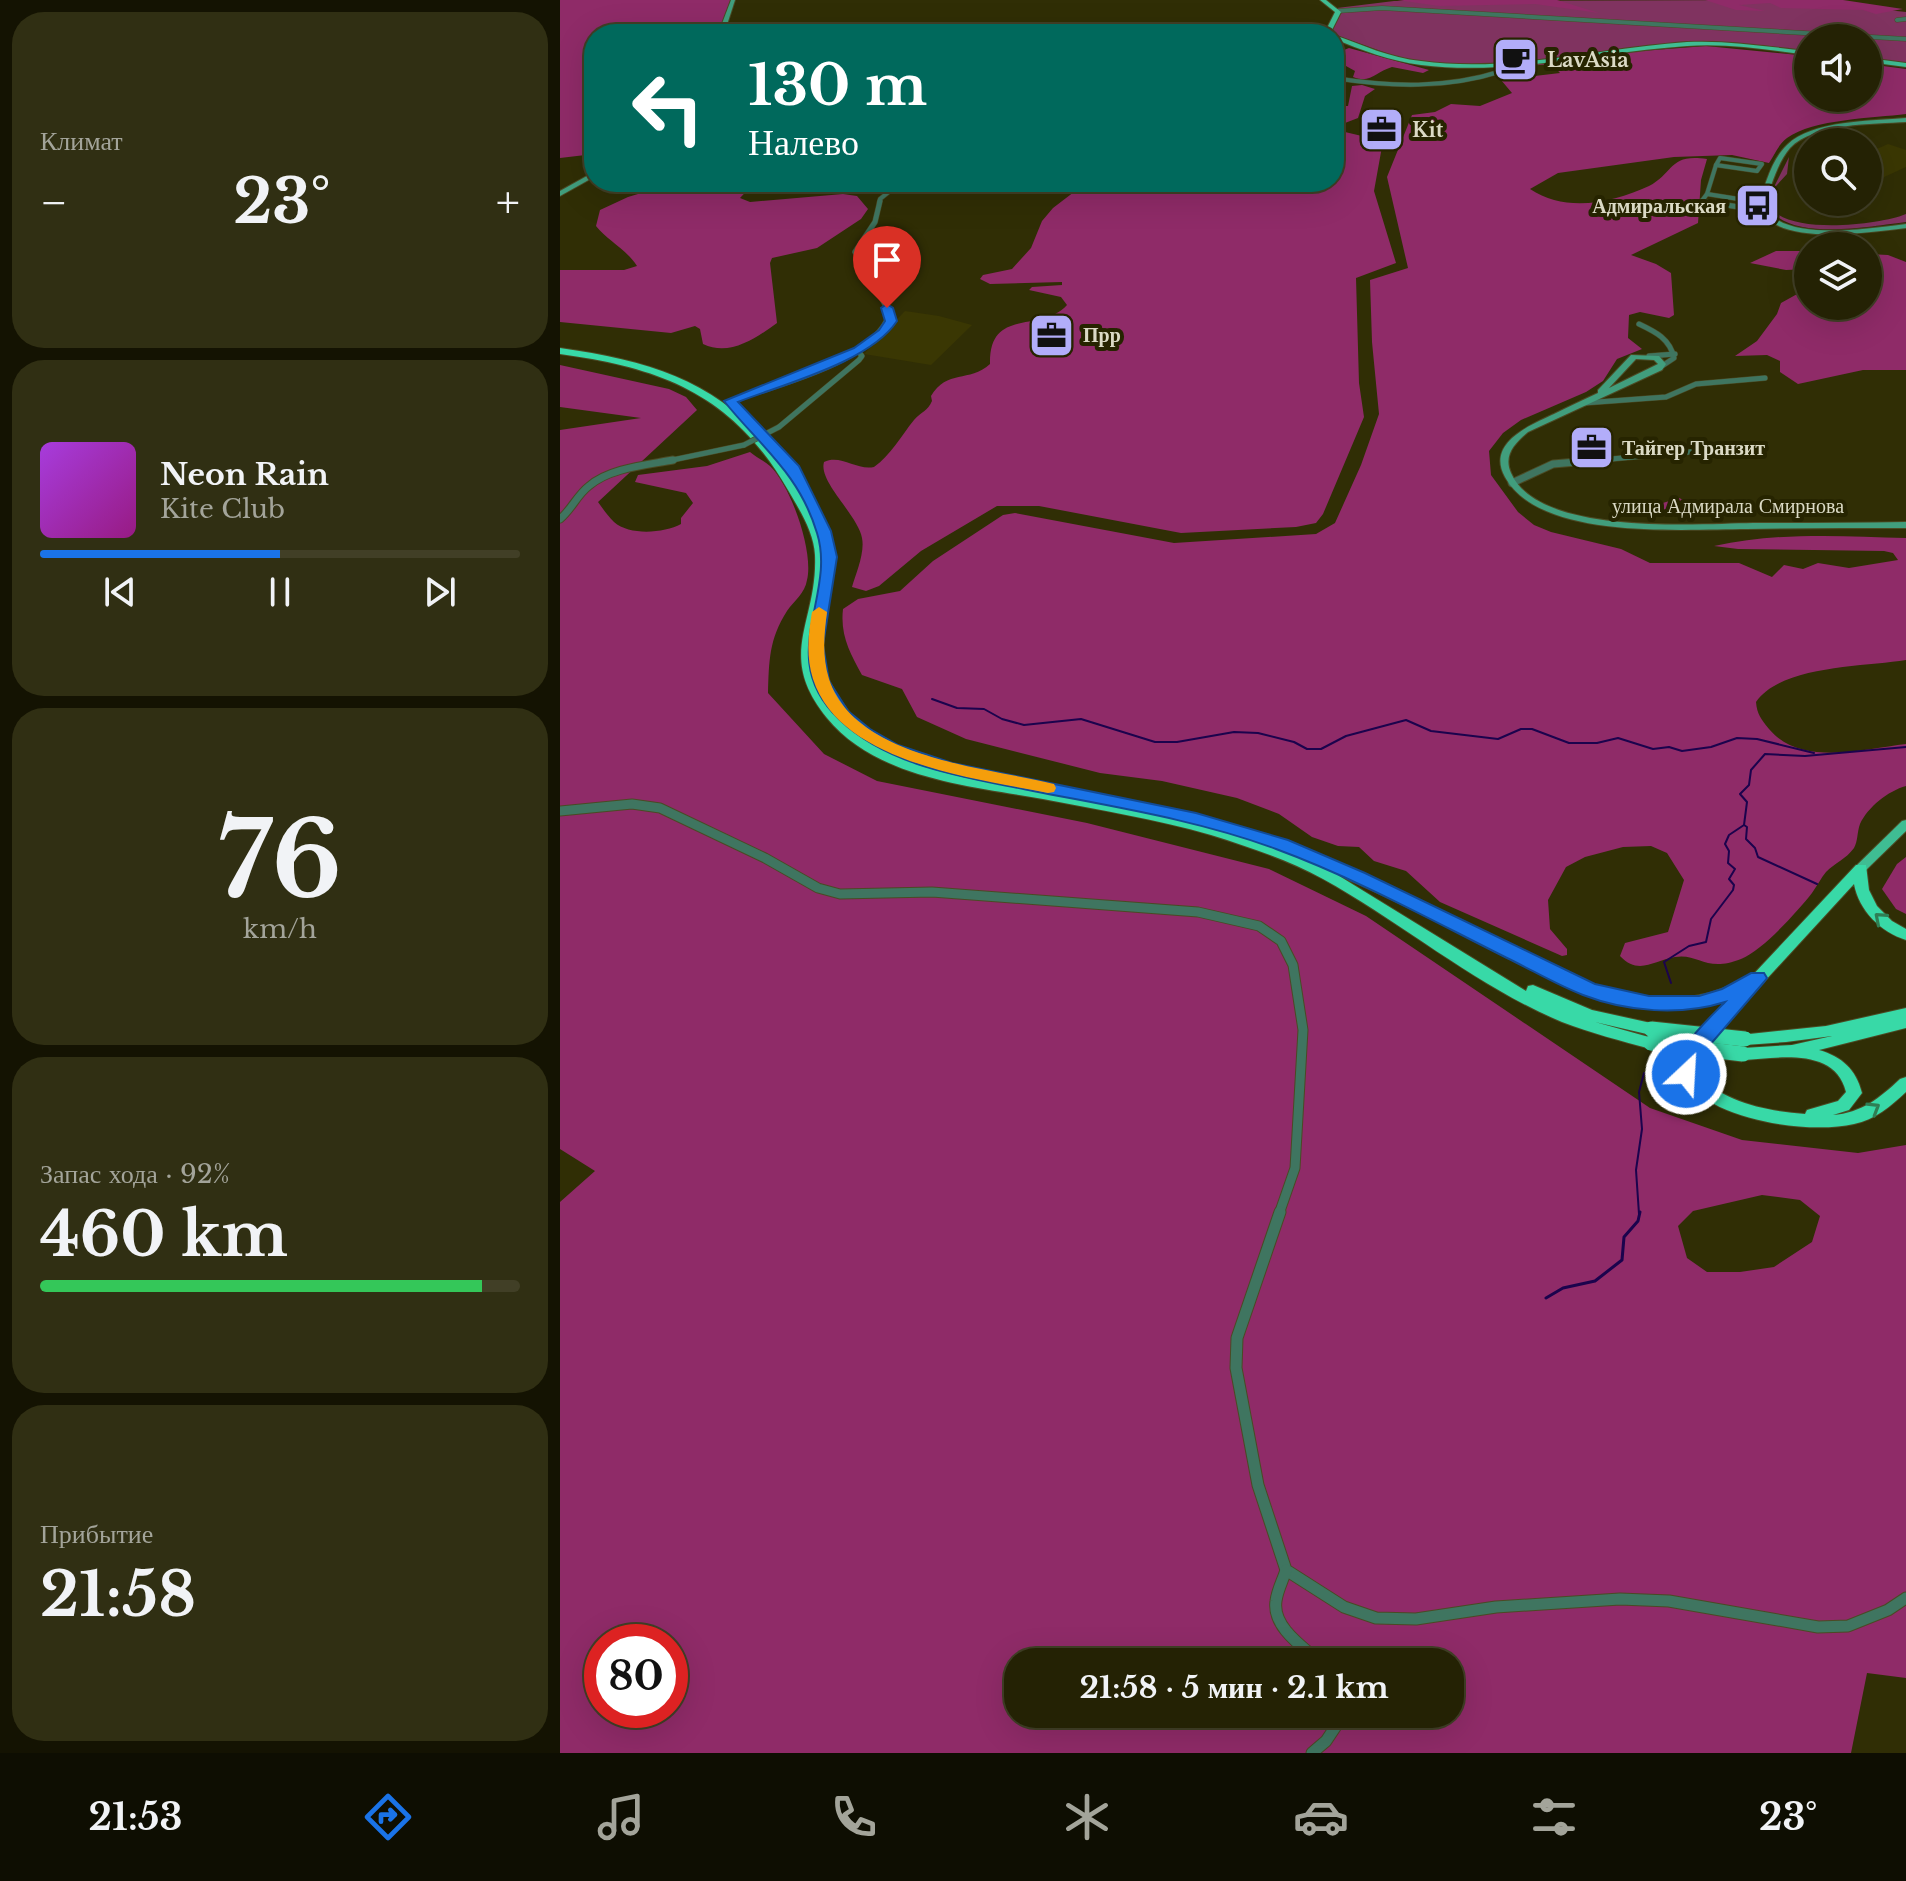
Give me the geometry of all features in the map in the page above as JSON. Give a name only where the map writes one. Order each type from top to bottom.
[{"type":"highway","points":[[560,349],[621,356],[663,367],[704,385],[730,401],[794,469],[824,531],[830,557],[816,633],[817,663],[825,690],[842,714],[858,727],[892,748],[948,768],[1221,825],[1281,844],[1316,861],[1541,995],[1651,1036]]},
{"type":"highway","points":[[560,349],[637,365],[697,387],[742,421],[785,471],[821,551],[806,634],[809,675],[825,708],[855,738],[882,753],[940,774],[1167,821],[1248,842],[1327,876],[1534,1002],[1580,1024],[1651,1036],[1815,1054],[1837,1064],[1848,1074],[1854,1093],[1843,1106],[1834,1110],[1780,1115]]},
{"type":"highway","points":[[1316,861],[1358,877],[1555,975],[1613,996],[1649,1003],[1699,1003],[1729,994],[1758,978]]},
{"type":"highway","points":[[1861,868],[1862,893],[1870,909],[1887,925],[1906,935]]},
{"type":"highway","points":[[1861,868],[1687,1058],[1686,1074],[1697,1088],[1742,1110],[1814,1121],[1856,1118],[1881,1105],[1906,1083]]},
{"type":"highway","points":[[1744,1046],[1846,1029],[1906,1013]]},
{"type":"highway","points":[[1792,1051],[1906,1023]]},
{"type":"main road","points":[[1320,0],[1338,11],[1333,24]]},
{"type":"main road","points":[[1320,0],[1334,13],[1328,24]]},
{"type":"main road","points":[[1344,41],[1383,56],[1445,68],[1511,65],[1687,44],[1719,44],[1794,52]]},
{"type":"main road","points":[[1344,41],[1388,58],[1437,68],[1503,67],[1626,50],[1700,44],[1794,53]]},
{"type":"main road","points":[[1882,63],[1906,66]]},
{"type":"main road","points":[[1861,868],[1906,824]]},
{"type":"street","points":[[725,24],[733,0]]},
{"type":"street","points":[[1338,11],[1382,8],[1906,39]]},
{"type":"street","points":[[1897,20],[1906,19]]},
{"type":"street","points":[[1344,79],[1405,87],[1487,75],[1502,71],[1503,67]]},
{"type":"street","points":[[1763,211],[1762,201],[1785,152],[1799,139],[1831,129],[1906,120]]},
{"type":"street","points":[[1716,165],[1757,171],[1762,164],[1720,158],[1716,165],[1707,194],[1701,202],[1763,211],[1781,224],[1815,232],[1906,226]]},
{"type":"street","points":[[560,194],[584,180]]},
{"type":"street","points":[[730,401],[858,351],[883,332],[891,315],[855,252],[875,222],[880,199],[889,192]]},
{"type":"street","points":[[1639,324],[1665,338],[1675,354]]},
{"type":"street","points":[[560,519],[570,511],[589,485],[604,477],[623,470],[744,445],[790,421],[856,363],[862,356],[858,351]]},
{"type":"street","points":[[1584,403],[1613,382],[1636,356],[1675,354]]},
{"type":"street","points":[[1512,483],[1504,453],[1513,439],[1538,422],[1659,368],[1670,362],[1675,354]]},
{"type":"street","points":[[1649,356],[1662,362],[1659,368]]},
{"type":"street","points":[[1630,360],[1632,366],[1640,369],[1659,368]]},
{"type":"street","points":[[1584,403],[1666,397],[1696,384],[1765,378]]},
{"type":"street","name":"улица Адмирала Смирнова","points":[[1766,445],[1553,464],[1512,483],[1526,495],[1557,511],[1614,524],[1906,525]]},
{"type":"street","points":[[560,811],[632,804],[660,808],[765,858],[818,888],[840,894],[932,892],[1198,912],[1259,926],[1281,941],[1293,965],[1303,1030],[1295,1168],[1237,1338],[1236,1368],[1258,1484],[1286,1570],[1276,1611],[1282,1625],[1306,1648]]},
{"type":"street","points":[[1286,1570],[1344,1607],[1376,1618],[1416,1619],[1496,1607],[1620,1599],[1669,1601],[1818,1627],[1848,1626],[1888,1610],[1906,1598]]},
{"type":"street","points":[[1312,1753],[1335,1728]]},
{"type":"shaded area","points":[[560,0],[730,0],[723,24],[584,24],[584,155],[560,158]]},
{"type":"shaded area","points":[[1397,0],[1557,0],[1599,13],[1535,4],[1439,6]]},
{"type":"shaded area","points":[[1705,0],[1843,0],[1903,9],[1876,14],[1863,10],[1781,8],[1770,3],[1739,5],[1765,11],[1736,10]]},
{"type":"shaded area","points":[[1793,0],[1906,12],[1906,65],[1882,62],[1882,24],[1794,24],[1794,52],[1720,43],[1673,45],[1521,63],[1438,67],[1414,63],[1344,38],[1344,24],[1334,24],[1339,14],[1337,8],[1394,1]]},
{"type":"shaded area","points":[[1706,46],[1794,55],[1794,112],[1882,112],[1882,66],[1906,69],[1906,114],[1794,128],[1794,134],[1784,141],[1769,163],[1732,155],[1674,157],[1558,173],[1530,189],[1559,201],[1605,201],[1649,186],[1679,161],[1707,159],[1701,180],[1698,223],[1631,255],[1671,273],[1674,315],[1669,318],[1640,312],[1629,315],[1628,338],[1642,349],[1617,359],[1603,381],[1586,392],[1521,420],[1503,433],[1489,451],[1491,475],[1518,512],[1534,525],[1551,532],[1621,549],[1650,563],[1739,563],[1772,577],[1784,565],[1803,569],[1818,563],[1849,568],[1898,560],[1893,553],[1884,551],[1714,546],[1786,537],[1906,538],[1906,660],[1803,674],[1768,690],[1756,702],[1757,710],[1769,729],[1782,741],[1798,748],[1834,753],[1906,744],[1906,786],[1873,806],[1860,824],[1854,848],[1826,872],[1798,910],[1759,948],[1741,959],[1719,964],[1675,957],[1640,966],[1620,956],[1625,943],[1668,932],[1684,880],[1667,853],[1651,846],[1623,847],[1585,857],[1566,867],[1548,900],[1550,929],[1567,949],[1567,955],[1562,956],[1440,902],[1406,871],[1374,861],[1359,847],[1338,846],[1312,837],[1279,814],[1237,798],[1162,781],[1100,773],[966,739],[917,717],[902,689],[862,675],[845,636],[843,609],[858,599],[900,591],[933,561],[1003,515],[1015,513],[1174,543],[1316,534],[1335,523],[1379,414],[1370,280],[1408,268],[1387,177],[1412,115],[1435,112],[1451,104],[1480,106],[1512,93],[1501,80],[1560,73],[1552,64],[1514,67],[1628,52]]},
{"type":"shaded area","points":[[1349,48],[1429,70],[1423,73],[1392,67],[1369,78],[1359,79],[1353,77],[1355,71],[1344,66],[1344,50]]},
{"type":"shaded area","points":[[1352,86],[1375,89],[1365,96],[1358,118],[1345,123],[1345,132],[1383,141],[1374,191],[1396,263],[1356,278],[1359,383],[1364,417],[1323,514],[1316,523],[1296,527],[1181,533],[1039,506],[997,506],[921,551],[879,586],[866,591],[852,587],[861,556],[862,538],[854,519],[827,479],[824,462],[837,460],[861,467],[874,467],[928,407],[937,388],[944,382],[982,370],[990,364],[992,346],[998,334],[1007,327],[1056,313],[1067,305],[1061,297],[1029,290],[1032,287],[1062,285],[1062,282],[990,284],[980,279],[983,275],[1012,269],[1031,248],[1042,221],[1074,192],[1344,192],[1344,106],[1348,106]]},
{"type":"shaded area","points":[[1888,144],[1906,150],[1906,167],[1882,178],[1882,147]]},
{"type":"shaded area","points":[[1789,157],[1787,174],[1776,186],[1778,194],[1771,198],[1771,208],[1781,216],[1796,222],[1836,225],[1877,222],[1906,214],[1906,222],[1833,229],[1795,225],[1780,219],[1769,208],[1771,193]]},
{"type":"shaded area","points":[[645,192],[746,192],[740,198],[750,202],[843,194],[857,196],[868,209],[861,219],[817,248],[772,258],[777,323],[742,344],[723,348],[703,344],[700,329],[695,326],[671,333],[560,322],[560,270],[624,270],[637,266],[596,226],[600,210]]},
{"type":"shaded area","points":[[1776,251],[1794,251],[1794,270],[1750,263]]},
{"type":"shaded area","points":[[1882,255],[1906,262],[1906,370],[1863,370],[1798,384],[1780,372],[1780,361],[1767,355],[1735,356],[1757,341],[1777,314],[1781,303],[1794,296],[1794,320],[1882,320]]},
{"type":"shaded area","points":[[905,311],[972,325],[931,365],[864,354]]},
{"type":"shaded area","points":[[560,365],[669,389],[686,397],[697,410],[598,502],[621,526],[647,532],[674,527],[681,524],[681,518],[693,503],[686,493],[635,482],[638,475],[707,466],[750,452],[778,475],[799,520],[808,568],[804,589],[781,621],[773,641],[768,693],[824,754],[877,781],[1087,823],[1269,869],[1366,916],[1650,1108],[1742,1140],[1858,1153],[1906,1145],[1906,1678],[1867,1673],[1851,1753],[560,1753],[560,1202],[595,1171],[560,1149],[560,430],[641,418],[560,407]],"holes":[[[1762,1195],[1800,1200],[1820,1216],[1812,1242],[1774,1267],[1740,1272],[1707,1272],[1687,1258],[1678,1226],[1693,1211]]]},
{"type":"shaded area","points":[[1679,498],[1688,502],[1688,511],[1662,516],[1637,511]]},
{"type":"shaded area","points":[[1906,857],[1906,914],[1896,909],[1882,889],[1897,864]]},
{"type":"waterway","points":[[932,699],[957,708],[984,709],[1002,719],[1024,725],[1081,719],[1155,742],[1177,742],[1234,732],[1258,733],[1294,742],[1307,749],[1321,749],[1346,736],[1406,720],[1431,731],[1498,739],[1521,729],[1532,729],[1569,743],[1597,743],[1618,738],[1653,749],[1669,747],[1682,751],[1711,747],[1737,738],[1757,739],[1814,753]]},
{"type":"waterway","points":[[1744,825],[1747,802],[1740,794],[1749,785],[1751,770],[1765,754],[1805,756],[1906,747]]},
{"type":"waterway","points":[[1671,983],[1664,962],[1689,946],[1706,942],[1711,919],[1733,890],[1734,885],[1729,879],[1735,869],[1728,863],[1729,851],[1725,844],[1729,835],[1744,825]]},
{"type":"waterway","points":[[1744,825],[1747,827],[1746,839],[1755,848],[1758,857],[1817,884]]},
{"type":"waterway","points":[[1639,1214],[1636,1170],[1642,1129],[1639,1092],[1644,1073]]},
{"type":"waterway","points":[[1546,1298],[1563,1288],[1595,1281],[1622,1260],[1624,1237],[1638,1221],[1640,1212]]},
{"type":"slow traffic","points":[[819,612],[815,645],[821,681],[842,714],[865,733],[892,748],[948,768],[1048,788]]},
{"type":"place","name":"LavAsia","points":[[1516,60]]},
{"type":"place","name":"Kit","points":[[1381,130]]},
{"type":"place","name":"Адмиральская","points":[[1757,206]]},
{"type":"place","name":"Прр","points":[[1052,335]]},
{"type":"place","name":"Тайгер Транзит","points":[[1591,448]]},
{"type":"route","points":[[887,308],[891,321],[883,332],[858,351],[730,401],[794,469],[824,531],[830,557],[815,645],[821,681],[842,714],[878,741],[948,768],[1196,819],[1281,844],[1358,877],[1590,990],[1649,1003],[1699,1003],[1729,994],[1758,978],[1687,1058],[1684,1066],[1686,1074]]}]
